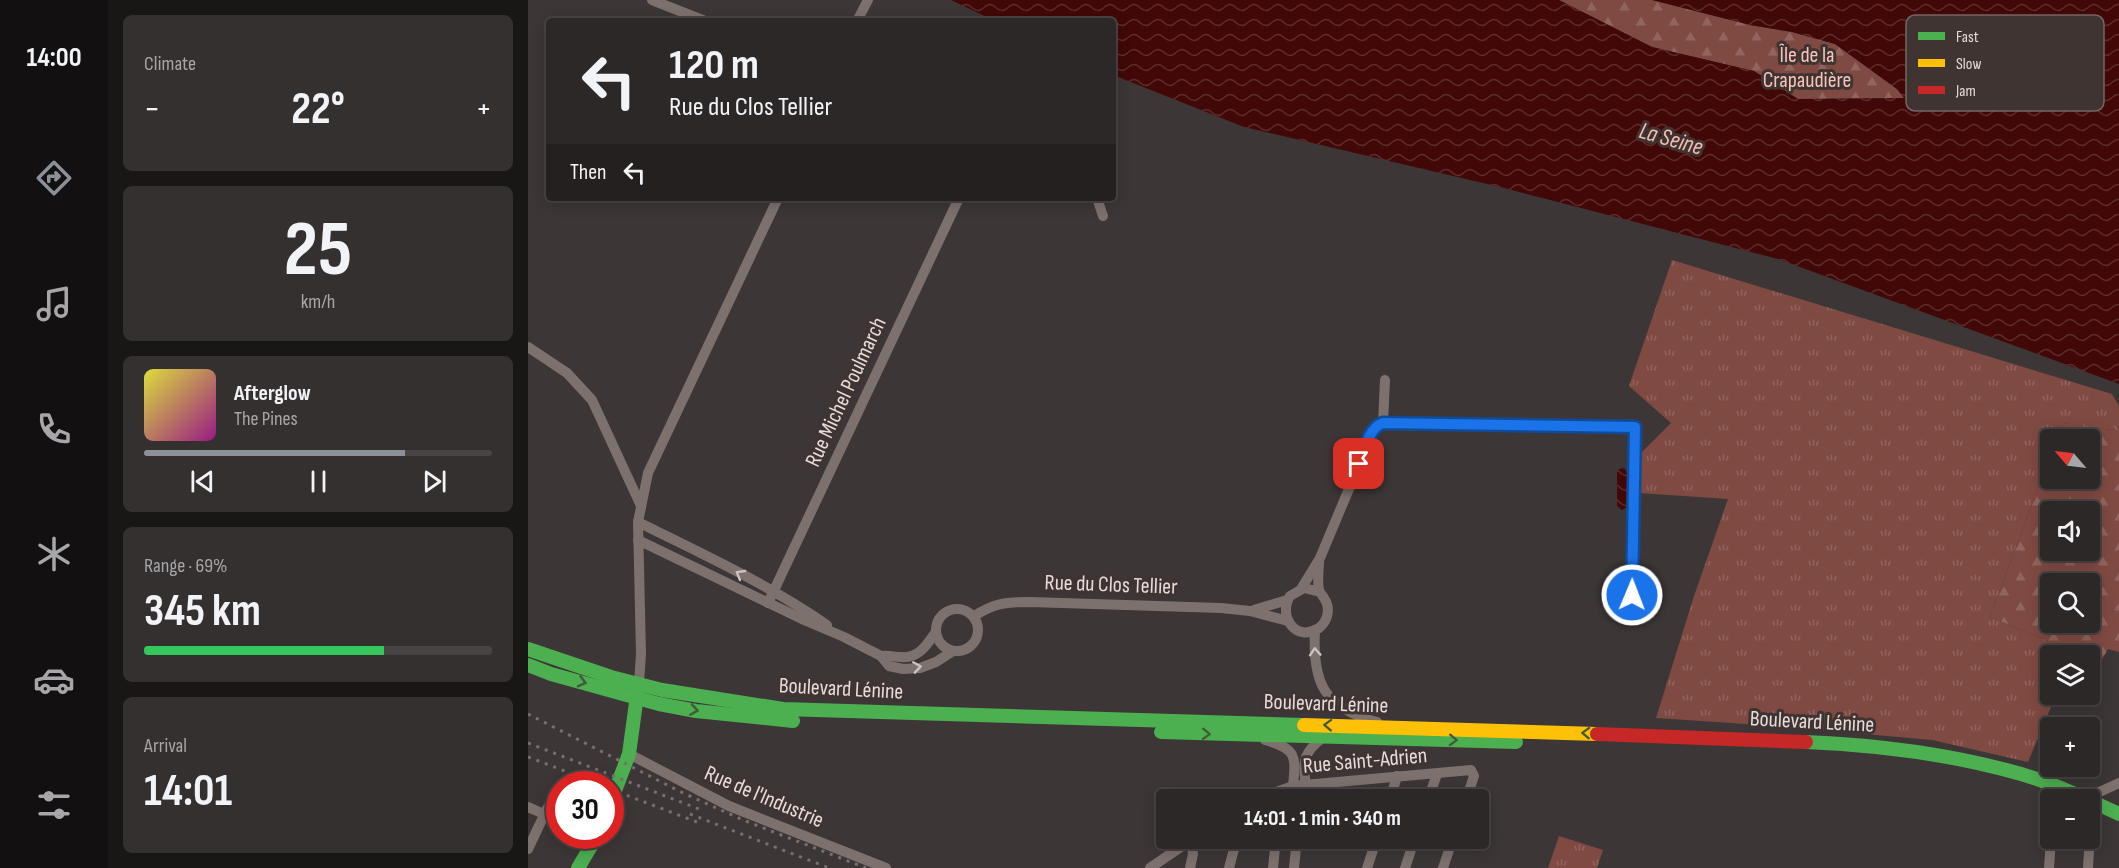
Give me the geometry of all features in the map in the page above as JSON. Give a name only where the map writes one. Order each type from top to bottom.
[{"type":"main road","name":"Boulevard Lénine","points":[[528,649],[611,677],[677,693],[783,709],[1816,741],[1952,757],[2006,769],[2065,789]]},
{"type":"main road","name":"Boulevard Lénine","points":[[528,665],[551,674],[637,698],[696,711],[787,720],[1851,754],[1964,769],[2002,778],[2040,791]]},
{"type":"main road","points":[[623,771],[629,754],[639,683]]},
{"type":"main road","name":"Boulevard Lénine","points":[[2100,804],[2119,814]]},
{"type":"main road","points":[[2100,816],[2119,826]]},
{"type":"main road","points":[[578,868],[589,849]]},
{"type":"street","points":[[652,0],[693,18]]},
{"type":"street","points":[[859,18],[868,0]]},
{"type":"street","points":[[699,18],[702,6]]},
{"type":"street","points":[[639,683],[641,654],[638,522],[653,462],[777,201]]},
{"type":"street","name":"Rue Michel Poulmarch","points":[[771,598],[958,201]]},
{"type":"street","points":[[1098,201],[1103,216]]},
{"type":"street","points":[[528,346],[567,373],[592,400],[641,506]]},
{"type":"street","points":[[1385,380],[1383,423],[1635,427],[1632,595]]},
{"type":"street","name":"Rue du Clos Tellier","points":[[1250,611],[1287,600],[1294,592],[1301,589],[1320,558],[1372,432],[1383,423]]},
{"type":"street","points":[[638,522],[732,569],[771,598]]},
{"type":"street","points":[[638,540],[808,612],[844,637],[881,656],[889,666],[903,669],[920,668],[936,662],[953,651],[965,650],[976,640],[978,628],[974,616],[962,608],[948,609],[938,619],[935,633],[925,648],[917,655],[904,658],[881,656]]},
{"type":"street","name":"Rue du Clos Tellier","points":[[974,616],[993,604],[1003,602],[1221,608],[1250,611],[1288,621],[1303,631],[1315,630],[1324,623],[1328,613],[1326,601],[1320,592],[1320,558]]},
{"type":"street","points":[[1301,589],[1309,588],[1320,592]]},
{"type":"street","points":[[1287,600],[1285,611],[1288,621]]},
{"type":"street","points":[[1315,630],[1314,650],[1317,673],[1327,696],[1338,706],[1353,714],[1395,727]]},
{"type":"street","points":[[935,633],[942,645],[953,651]]},
{"type":"street","points":[[1248,735],[1285,746],[1291,750],[1300,786]]},
{"type":"street","points":[[1300,786],[1308,751],[1313,744],[1324,737]]},
{"type":"street","name":"Rue de l'Industrie","points":[[629,754],[729,806],[886,868]]},
{"type":"street","name":"Rue Saint-Adrien","points":[[1293,789],[1300,786],[1468,770],[1473,771],[1474,776],[1470,789]]},
{"type":"street","points":[[1432,789],[1437,774]]},
{"type":"street","points":[[1393,789],[1397,776]]},
{"type":"street","points":[[2100,792],[2119,783]]},
{"type":"street","points":[[528,807],[544,814]]},
{"type":"street","points":[[528,849],[533,825],[546,810]]},
{"type":"street","points":[[1150,868],[1178,849]]},
{"type":"street","points":[[1190,868],[1193,849]]},
{"type":"street","points":[[1229,868],[1234,849]]},
{"type":"street","points":[[1273,868],[1275,849]]},
{"type":"street","points":[[1294,868],[1296,849]]},
{"type":"street","points":[[1367,868],[1373,849]]},
{"type":"street","points":[[1405,868],[1411,849]]},
{"type":"street","points":[[1443,868],[1449,849]]},
{"type":"street","points":[[2049,868],[2050,849]]},
{"type":"street","points":[[2088,868],[2089,849]]},
{"type":"green space","name":"Île de la Crapaudière","points":[[1559,0],[1652,0],[1835,44],[1897,89],[1905,98],[1798,99],[1754,71],[1652,47]]},
{"type":"green space","points":[[1672,260],[2112,394],[2119,406],[2119,431],[2063,423],[2061,429],[2040,429],[2040,483],[1990,617],[2059,645],[2040,645],[2040,705],[2052,705],[2047,717],[2040,717],[2040,733],[2028,762],[1932,740],[1656,718],[1694,596],[1728,499],[1639,493],[1640,454],[1671,423],[1629,386]]},
{"type":"green space","points":[[2063,423],[2119,431],[2119,652],[2108,649],[2100,663],[2100,645],[2059,645],[1990,617],[2040,483],[2040,489],[2100,489],[2100,429],[2061,429]]},
{"type":"green space","points":[[1559,836],[1603,850],[1597,868],[1548,868]]},
{"type":"water","name":"La Seine","points":[[951,0],[1559,0],[1652,47],[1754,71],[1798,99],[1904,98],[1897,89],[1835,44],[1652,0],[2119,0],[2119,384],[1778,259],[1504,188],[1244,127],[1116,76],[1116,18],[989,18]]},
{"type":"water","points":[[1624,468],[1627,472],[1627,507],[1622,510],[1617,506],[1617,472]]},
{"type":"railway","points":[[528,714],[683,793],[743,820],[866,868]]},
{"type":"railway","points":[[528,743],[704,811]]},
{"type":"railway","points":[[528,757],[565,771]]},
{"type":"railway","points":[[624,794],[697,822]]},
{"type":"railway","points":[[690,814],[829,868]]},
{"type":"traffic: fast","points":[[528,649],[611,677],[662,690],[783,709],[1304,725]]},
{"type":"traffic: fast","points":[[528,665],[551,674],[659,704],[696,711],[793,721]]},
{"type":"traffic: fast","points":[[623,771],[629,754],[638,688]]},
{"type":"traffic: fast","points":[[1161,732],[1516,742]]},
{"type":"traffic: fast","points":[[1806,742],[1860,745],[1914,752],[1995,767],[2046,782],[2119,814]]},
{"type":"traffic: fast","points":[[578,868],[589,849]]},
{"type":"traffic: slow","points":[[1304,725],[1597,734]]},
{"type":"traffic: jam","points":[[1597,734],[1806,742]]},
{"type":"route","points":[[1359,464],[1372,432],[1375,427],[1383,423],[1635,427],[1632,595]]}]
